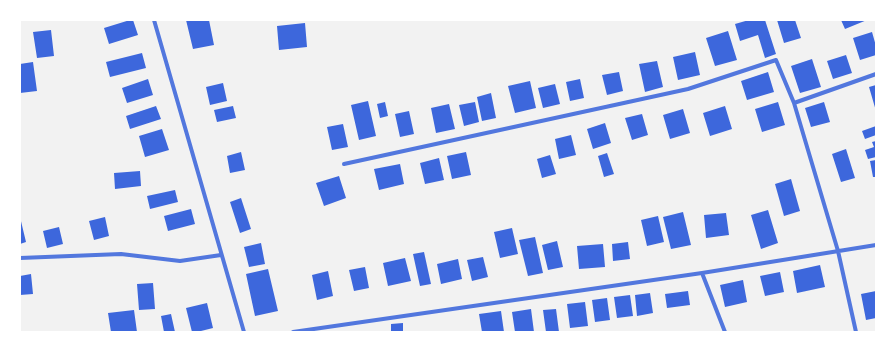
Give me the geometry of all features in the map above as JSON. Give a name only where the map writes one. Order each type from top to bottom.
[{"type":"street","points":[[154,20],[244,332]]},
{"type":"street","points":[[344,164],[688,89],[776,60],[794,103],[838,251],[856,332]]},
{"type":"street","points":[[794,103],[876,74]]},
{"type":"street","points":[[293,332],[702,273],[876,245]]},
{"type":"street","points":[[20,258],[121,254],[180,261],[221,255]]},
{"type":"street","points":[[702,273],[724,332]]},
{"type":"building","points":[[133,20],[138,35],[109,44],[104,28]]},
{"type":"building","points":[[186,20],[209,20],[214,45],[193,49]]},
{"type":"building","points":[[749,20],[765,20],[776,54],[765,58],[758,35],[740,41],[735,24]]},
{"type":"building","points":[[777,20],[795,20],[801,38],[784,43]]},
{"type":"building","points":[[841,20],[867,20],[845,29]]},
{"type":"building","points":[[305,23],[307,47],[279,50],[277,26]]},
{"type":"building","points":[[51,30],[54,56],[37,58],[33,32]]},
{"type":"building","points":[[728,31],[737,60],[715,66],[706,38]]},
{"type":"building","points":[[872,32],[876,46],[876,55],[860,60],[853,38]]},
{"type":"building","points":[[695,52],[700,75],[678,80],[673,57]]},
{"type":"building","points":[[142,53],[146,68],[110,77],[106,62]]},
{"type":"building","points":[[846,55],[852,73],[833,79],[827,61]]},
{"type":"building","points":[[812,59],[821,87],[800,93],[791,66]]},
{"type":"building","points":[[657,61],[663,87],[645,92],[639,64]]},
{"type":"building","points":[[33,62],[37,91],[20,93],[20,64]]},
{"type":"building","points":[[619,72],[623,91],[607,95],[602,75]]},
{"type":"building","points":[[768,72],[774,92],[747,100],[741,81]]},
{"type":"building","points":[[148,79],[153,95],[127,103],[122,88]]},
{"type":"building","points":[[580,79],[584,98],[570,101],[566,82]]},
{"type":"building","points":[[530,81],[536,108],[515,113],[508,86]]},
{"type":"building","points":[[223,83],[227,101],[210,105],[206,87]]},
{"type":"building","points":[[555,84],[560,104],[543,108],[538,88]]},
{"type":"building","points":[[876,85],[876,111],[869,87]]},
{"type":"building","points":[[491,93],[496,118],[482,121],[477,97]]},
{"type":"building","points":[[368,101],[376,136],[359,140],[351,105]]},
{"type":"building","points":[[385,102],[388,116],[380,118],[377,104]]},
{"type":"building","points":[[475,102],[479,122],[464,126],[459,105]]},
{"type":"building","points":[[778,102],[785,125],[762,132],[755,109]]},
{"type":"building","points":[[824,102],[830,122],[811,127],[805,108]]},
{"type":"building","points":[[449,104],[455,129],[436,133],[431,108]]},
{"type":"building","points":[[156,106],[161,119],[130,129],[126,116]]},
{"type":"building","points":[[233,106],[236,118],[217,122],[214,110]]},
{"type":"building","points":[[725,106],[732,129],[710,136],[703,113]]},
{"type":"building","points":[[683,109],[690,133],[670,139],[663,115]]},
{"type":"building","points":[[409,111],[414,134],[400,137],[395,114]]},
{"type":"building","points":[[642,114],[648,135],[632,140],[625,118]]},
{"type":"building","points":[[605,123],[611,143],[593,149],[587,129]]},
{"type":"building","points":[[343,124],[348,147],[332,150],[327,127]]},
{"type":"building","points":[[876,126],[876,135],[865,139],[862,131]]},
{"type":"building","points":[[162,129],[169,150],[145,157],[139,136]]},
{"type":"building","points":[[571,135],[576,155],[559,159],[555,139]]},
{"type":"building","points":[[876,141],[876,157],[868,159],[865,150],[874,147],[872,142]]},
{"type":"building","points":[[846,149],[855,178],[841,182],[832,154]]},
{"type":"building","points":[[241,152],[245,170],[230,173],[227,156]]},
{"type":"building","points":[[466,152],[471,175],[452,179],[447,156]]},
{"type":"building","points":[[607,153],[614,174],[604,177],[598,156]]},
{"type":"building","points":[[550,155],[556,174],[542,178],[537,159]]},
{"type":"building","points":[[439,158],[444,180],[425,184],[420,163]]},
{"type":"building","points":[[876,160],[876,177],[873,177],[870,161]]},
{"type":"building","points":[[400,164],[404,184],[379,190],[374,169]]},
{"type":"building","points":[[140,171],[141,186],[115,189],[114,173]]},
{"type":"building","points":[[339,176],[346,198],[324,206],[316,183]]},
{"type":"building","points":[[791,179],[800,211],[784,216],[775,184]]},
{"type":"building","points":[[175,190],[178,202],[150,209],[147,196]]},
{"type":"building","points":[[241,198],[251,229],[240,233],[230,202]]},
{"type":"building","points":[[191,209],[195,224],[168,231],[164,216]]},
{"type":"building","points":[[768,210],[778,243],[761,249],[751,215]]},
{"type":"building","points":[[683,212],[691,245],[671,249],[663,217]]},
{"type":"building","points":[[726,213],[729,235],[706,238],[704,215]]},
{"type":"building","points":[[658,216],[664,242],[647,246],[641,220]]},
{"type":"building","points":[[20,217],[26,242],[20,244]]},
{"type":"building","points":[[105,217],[109,236],[94,240],[89,221]]},
{"type":"building","points":[[59,227],[63,244],[47,248],[43,231]]},
{"type":"building","points":[[512,228],[518,254],[500,258],[494,232]]},
{"type":"building","points":[[535,237],[543,273],[528,276],[519,240]]},
{"type":"building","points":[[557,241],[563,267],[548,270],[542,245]]},
{"type":"building","points":[[628,242],[630,259],[613,261],[612,244]]},
{"type":"building","points":[[261,243],[265,264],[249,267],[244,247]]},
{"type":"building","points":[[603,244],[605,267],[579,269],[577,246]]},
{"type":"building","points":[[424,252],[431,284],[420,286],[413,254]]},
{"type":"building","points":[[483,257],[488,277],[472,281],[467,260]]},
{"type":"building","points":[[405,258],[411,281],[388,286],[383,263]]},
{"type":"building","points":[[458,259],[462,279],[441,284],[437,264]]},
{"type":"building","points":[[820,265],[825,287],[797,293],[793,271]]},
{"type":"building","points":[[365,267],[369,288],[354,291],[349,270]]},
{"type":"building","points":[[268,269],[278,311],[255,316],[246,274]]},
{"type":"building","points":[[328,271],[333,296],[317,300],[312,275]]},
{"type":"building","points":[[780,272],[784,292],[765,296],[760,276]]},
{"type":"building","points":[[31,274],[33,294],[20,295],[20,276]]},
{"type":"building","points":[[743,280],[747,302],[725,307],[720,285]]},
{"type":"building","points":[[153,283],[155,309],[139,310],[137,284]]},
{"type":"building","points":[[688,291],[690,305],[667,308],[665,294]]},
{"type":"building","points":[[876,291],[876,318],[866,320],[861,294]]},
{"type":"building","points":[[650,293],[653,313],[637,316],[635,295]]},
{"type":"building","points":[[630,295],[633,316],[617,318],[614,297]]},
{"type":"building","points":[[607,298],[610,320],[595,322],[592,300]]},
{"type":"building","points":[[585,302],[588,326],[570,328],[567,304]]},
{"type":"building","points":[[207,303],[213,328],[192,332],[186,308]]},
{"type":"building","points":[[531,309],[534,332],[515,332],[512,312]]},
{"type":"building","points":[[556,309],[559,332],[546,332],[543,310]]},
{"type":"building","points":[[134,310],[137,332],[111,332],[108,313]]},
{"type":"building","points":[[501,311],[504,332],[482,332],[479,314]]},
{"type":"building","points":[[171,314],[175,332],[164,332],[161,316]]},
{"type":"building","points":[[403,323],[403,332],[391,332],[391,324]]}]
